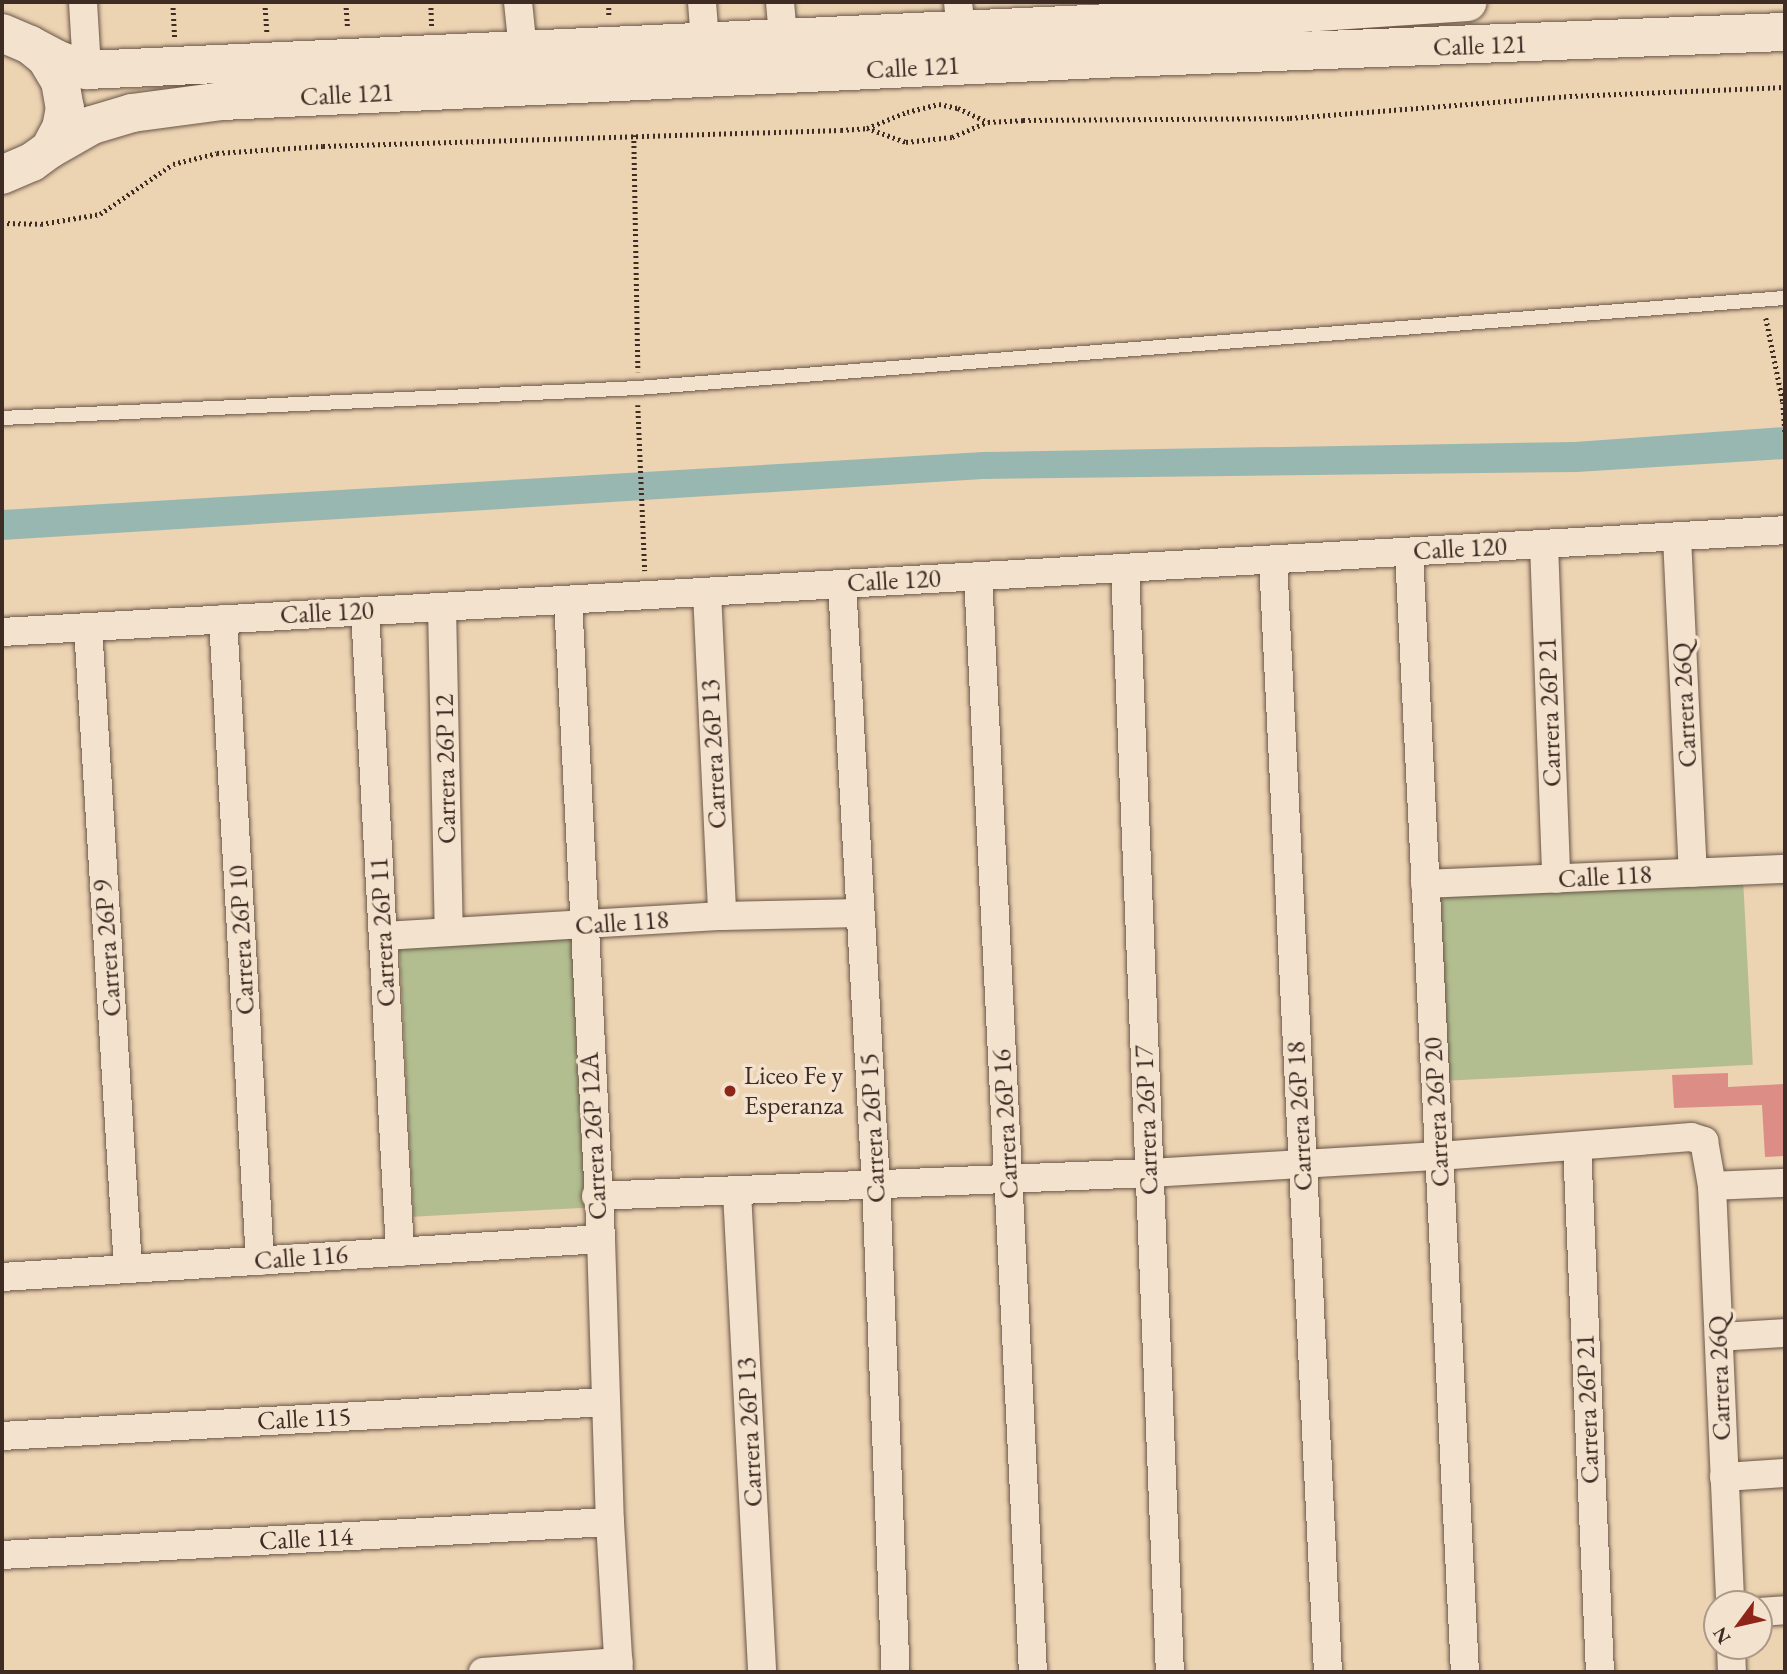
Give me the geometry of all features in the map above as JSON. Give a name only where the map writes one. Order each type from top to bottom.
[{"type":"main road","name":"Calle 121","points":[[12,33],[56,59],[87,70],[705,42],[782,20],[1468,2]]},
{"type":"main road","name":"Calle 121","points":[[3,177],[92,125],[132,113],[222,101],[1122,58],[1785,32]]},
{"type":"main road","points":[[12,33],[53,67],[65,98],[61,128],[50,149]]},
{"type":"street","points":[[83,2],[87,70]]},
{"type":"street","points":[[519,2],[523,50]]},
{"type":"street","points":[[702,2],[705,42]]},
{"type":"street","name":"Calle 120","points":[[2,632],[1785,530]]},
{"type":"street","name":"Carrera 26Q","points":[[1677,537],[1693,873]]},
{"type":"street","name":"Carrera 26P 21","points":[[1544,544],[1556,879]]},
{"type":"street","name":"Carrera 26P 20","points":[[1409,552],[1465,1672]]},
{"type":"street","name":"Carrera 26P 18","points":[[1273,560],[1328,1672]]},
{"type":"street","name":"Carrera 26P 17","points":[[1125,568],[1170,1672]]},
{"type":"street","name":"Carrera 26P 16","points":[[978,576],[1033,1672]]},
{"type":"street","name":"Carrera 26P 15","points":[[842,584],[876,1184],[896,1672]]},
{"type":"street","name":"Carrera 26P 13","points":[[707,592],[722,916]]},
{"type":"street","name":"Carrera 26P 12A","points":[[568,600],[596,1196],[601,1239],[610,1522],[619,1667]]},
{"type":"street","name":"Carrera 26P 12","points":[[442,607],[449,931]]},
{"type":"street","name":"Carrera 26P 11","points":[[365,611],[400,1252]]},
{"type":"street","name":"Carrera 26P 10","points":[[223,620],[260,1261]]},
{"type":"street","name":"Carrera 26P 9","points":[[88,627],[128,1269]]},
{"type":"street","name":"Calle 118","points":[[1425,884],[1785,869]]},
{"type":"street","name":"Calle 118","points":[[384,936],[722,916],[860,913]]},
{"type":"street","name":"Carrera 26Q","points":[[1577,1146],[1691,1137],[1704,1141],[1708,1152],[1712,1186],[1729,1590]]},
{"type":"street","points":[[596,1196],[1150,1173],[1577,1146]]},
{"type":"street","name":"Carrera 26P 21","points":[[1577,1146],[1600,1672]]},
{"type":"street","points":[[1712,1186],[1785,1182]]},
{"type":"street","name":"Carrera 26P 13","points":[[737,1192],[762,1672]]},
{"type":"street","name":"Calle 116","points":[[2,1277],[601,1239]]},
{"type":"street","points":[[1719,1337],[1785,1333]]},
{"type":"street","name":"Calle 115","points":[[2,1436],[606,1402]]},
{"type":"street","points":[[1724,1477],[1785,1473]]},
{"type":"street","name":"Calle 114","points":[[2,1555],[610,1522]]},
{"type":"street","points":[[483,1672],[619,1667]]},
{"type":"lane","points":[[2,418],[638,388],[1785,298]]},
{"type":"path","points":[[173,2],[175,41]]},
{"type":"path","points":[[265,2],[267,37]]},
{"type":"path","points":[[346,2],[348,33]]},
{"type":"path","points":[[431,2],[433,30]]},
{"type":"path","points":[[2,223],[41,224],[100,214],[173,164],[217,153],[867,128],[907,112],[939,104],[958,108],[988,122],[1290,118],[1570,96],[1785,87]]},
{"type":"path","points":[[867,128],[906,142],[929,141],[971,131],[988,122]]},
{"type":"path","points":[[634,135],[638,452],[647,595]]},
{"type":"path","points":[[1762,300],[1783,402],[1785,434]]},
{"type":"green space","points":[[1743,878],[1753,1065],[1446,1081],[1436,894]]},
{"type":"green space","points":[[572,937],[586,1208],[413,1217],[399,946]]},
{"type":"water","points":[[1785,427],[1785,459],[1577,472],[983,479],[2,540],[2,510],[983,452],[1575,442]]},
{"type":"building","points":[[1728,1073],[1728,1087],[1785,1084],[1785,1156],[1765,1157],[1762,1105],[1674,1108],[1672,1075]]},
{"type":"place","name":"Liceo Fe y Esperanza","points":[[730,1091]]}]
